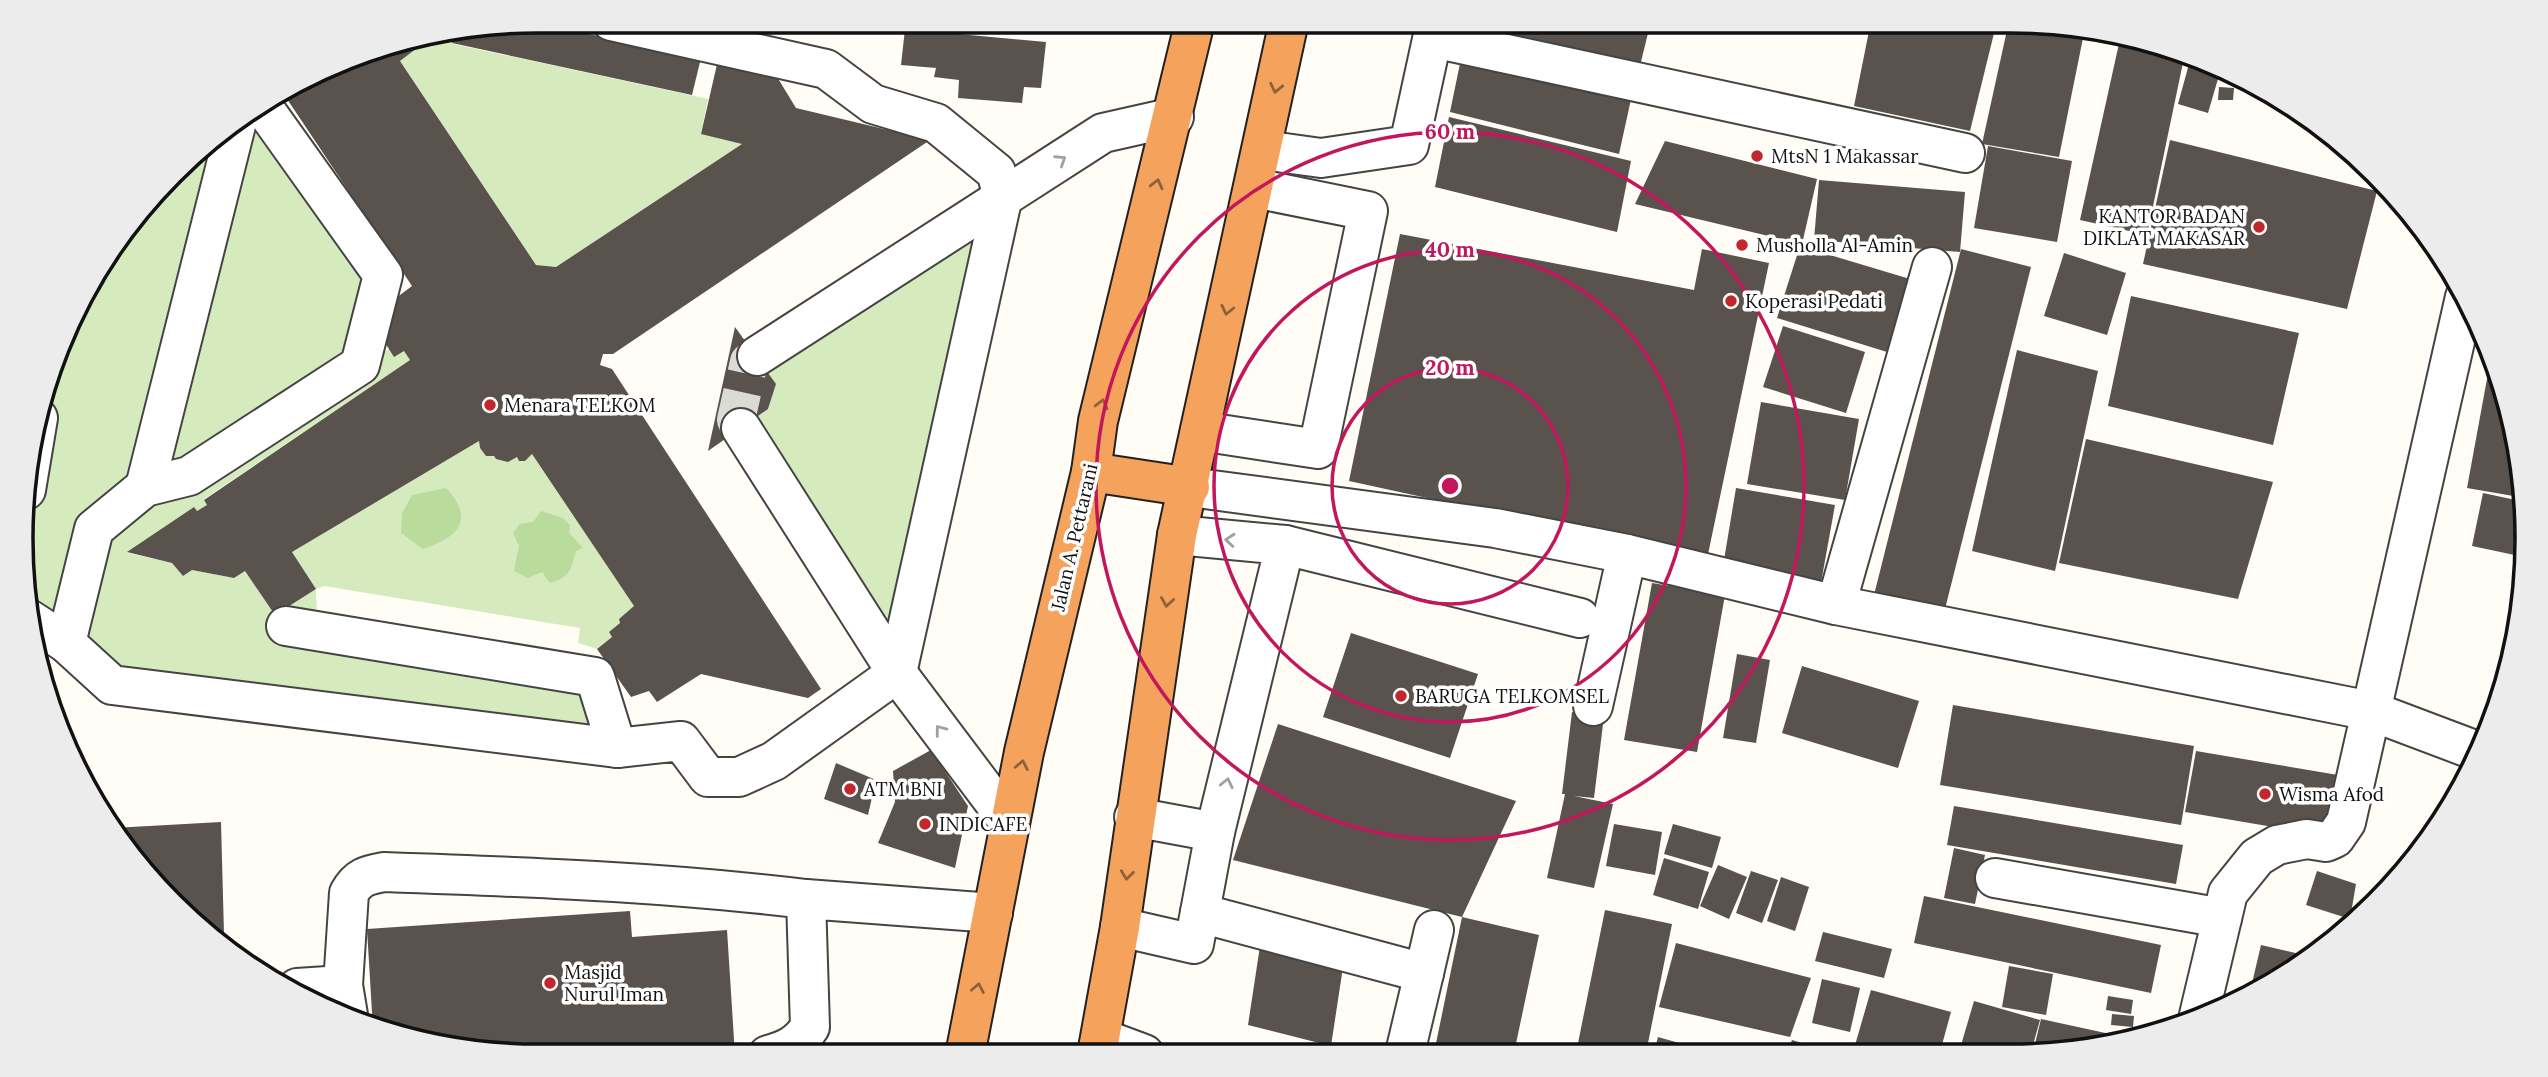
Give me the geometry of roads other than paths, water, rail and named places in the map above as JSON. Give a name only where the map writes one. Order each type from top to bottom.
[{"type":"highway","name":"Jalan A. Pettarani","points":[[966,1044],[1024,752],[1091,472],[1098,421],[1192,33]]},
{"type":"highway","points":[[1099,1044],[1120,927],[1177,535],[1190,487],[1287,33]]},
{"type":"highway","points":[[1091,472],[1190,487]]},
{"type":"street","points":[[42,627],[66,643],[112,685],[617,748],[681,741],[708,777],[739,778],[774,761],[897,673],[1003,196],[996,172],[936,123],[873,104],[826,69],[665,33]]},
{"type":"street","points":[[1263,150],[1321,158],[1409,145],[1433,33]]},
{"type":"street","points":[[1451,33],[1965,153]]},
{"type":"street","points":[[66,643],[94,529],[145,487],[188,476],[360,365],[383,275],[267,112]]},
{"type":"street","points":[[757,356],[1103,133],[1174,117]]},
{"type":"street","points":[[145,487],[233,136]]},
{"type":"street","points":[[1200,431],[1318,449],[1368,211],[1254,188]]},
{"type":"street","points":[[1836,605],[1932,267]]},
{"type":"street","points":[[2201,1006],[2228,893],[2257,857],[2277,845],[2307,839],[2326,842],[2335,838],[2346,822],[2462,312]]},
{"type":"street","points":[[741,428],[897,673],[1010,823]]},
{"type":"street","points":[[1190,487],[1495,528],[1627,554],[1836,605],[2371,711],[2469,748]]},
{"type":"street","points":[[1177,535],[1285,545],[1580,618]]},
{"type":"street","points":[[1120,927],[1194,944],[1215,832],[1285,545]]},
{"type":"street","points":[[1593,706],[1627,554]]},
{"type":"street","points":[[286,626],[595,677],[617,748]]},
{"type":"street","points":[[1134,817],[1215,832]]},
{"type":"street","points":[[318,993],[345,1000],[349,893],[356,881],[384,872],[572,878],[993,913]]},
{"type":"street","points":[[1995,878],[2222,918]]},
{"type":"street","points":[[795,1044],[810,1027],[806,899]]},
{"type":"street","points":[[1200,913],[1424,973]]},
{"type":"street","points":[[1407,1044],[1434,930]]},
{"type":"tunnel","points":[[741,428],[736,420],[749,362],[757,356]]},
{"type":"place","name":"MtsN 1 Makassar","points":[[1757,156]]},
{"type":"place","name":"KANTOR BADAN DIKLAT MAKASAR","points":[[2259,227]]},
{"type":"place","name":"Musholla Al-Amin","points":[[1742,245]]},
{"type":"place","name":"Koperasi Pedati","points":[[1731,301]]},
{"type":"place","name":"Menara TELKOM","points":[[490,405]]},
{"type":"place","name":"BARUGA TELKOMSEL","points":[[1401,696]]},
{"type":"place","name":"ATM BNI","points":[[850,789]]},
{"type":"place","name":"Wisma Afod","points":[[2265,794]]},
{"type":"place","name":"INDICAFE","points":[[925,824]]},
{"type":"place","name":"Masjid Nurul Iman","points":[[550,983]]}]
